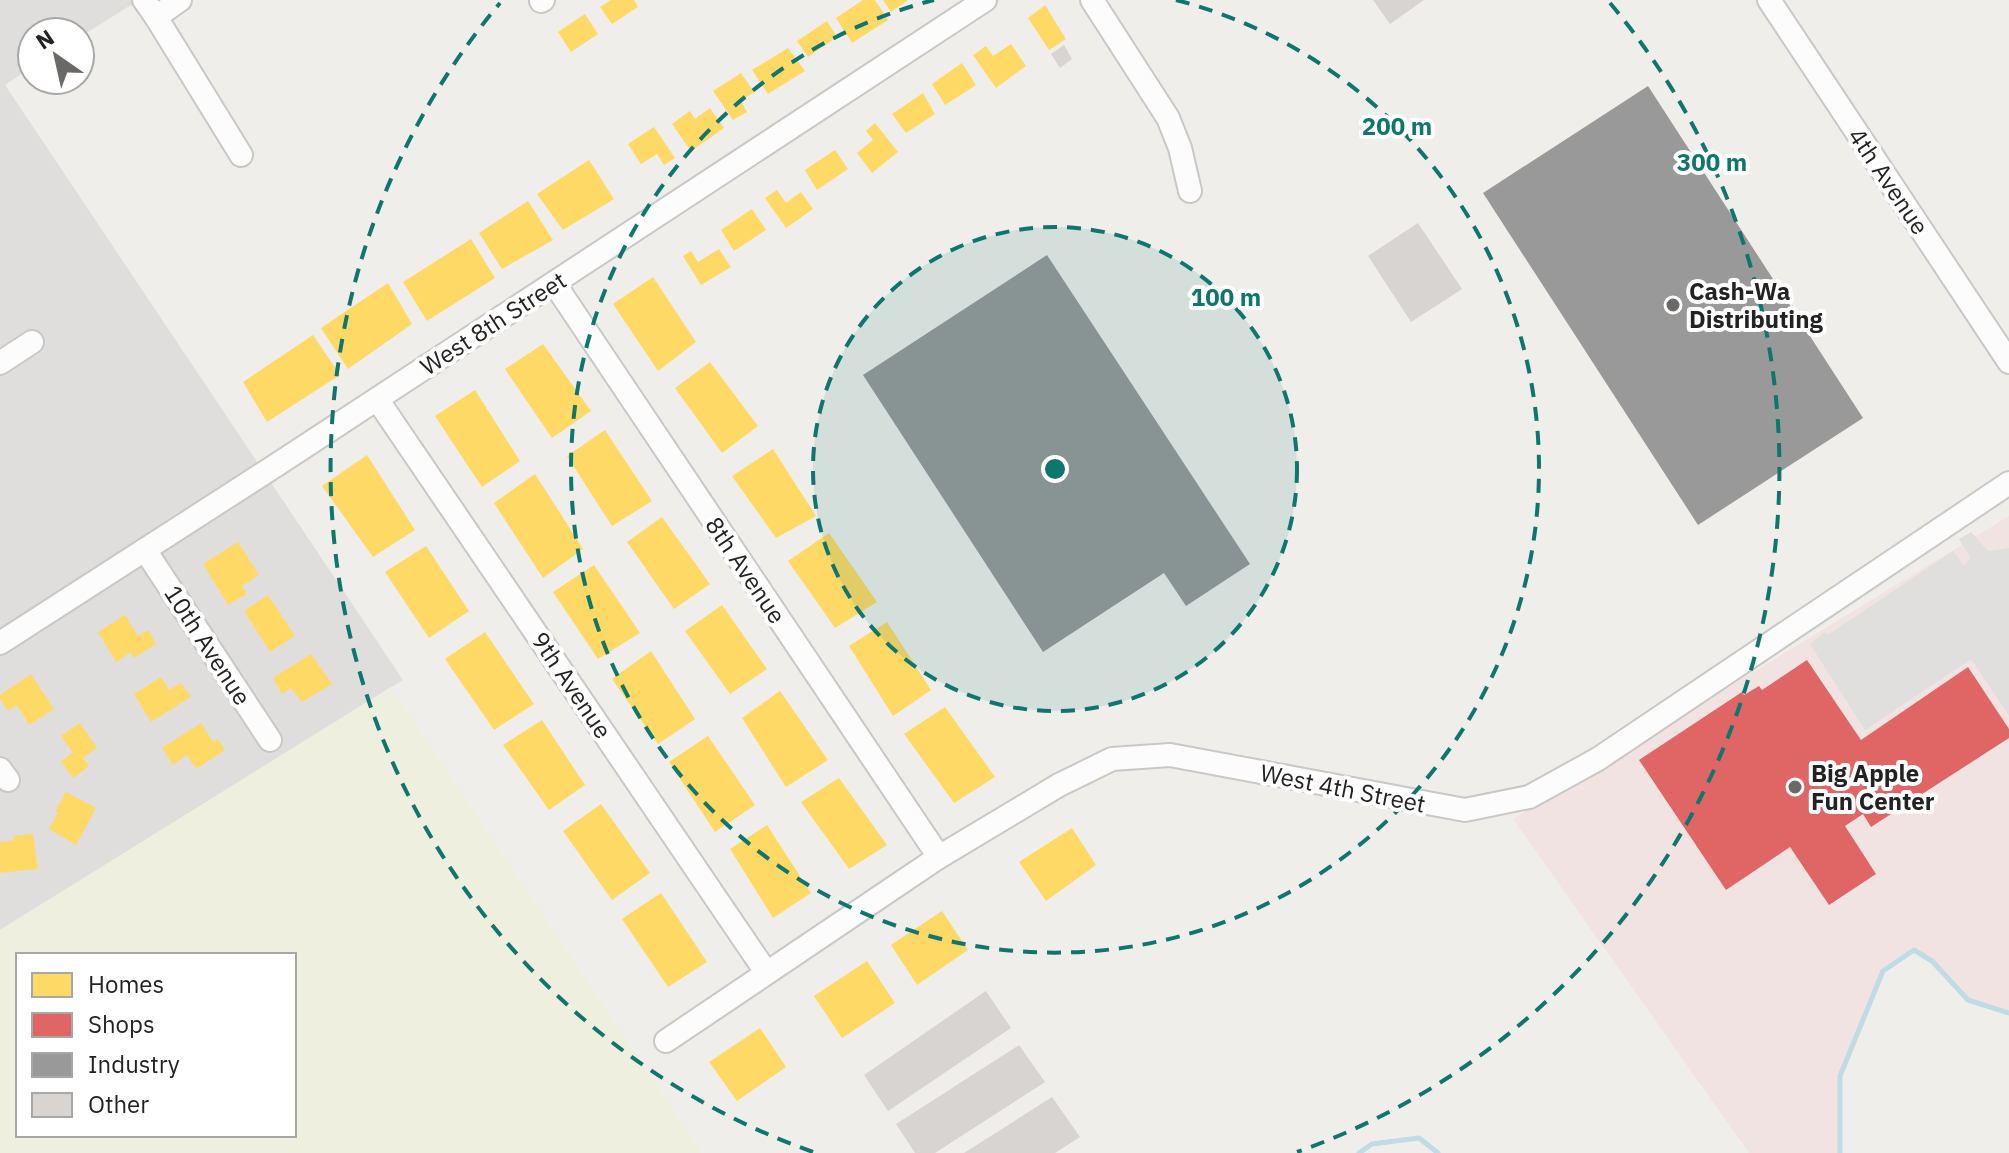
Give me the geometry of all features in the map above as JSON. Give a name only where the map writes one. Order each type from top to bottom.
[{"type":"street","points":[[180,0],[150,8],[241,155]]},
{"type":"street","name":"West 8th Street","points":[[0,643],[985,0]]},
{"type":"street","points":[[1092,0],[1168,118],[1180,148],[1190,191]]},
{"type":"street","name":"4th Avenue","points":[[1769,0],[2009,362]]},
{"type":"street","name":"8th Avenue","points":[[554,283],[939,857]]},
{"type":"street","points":[[0,363],[32,342]]},
{"type":"street","name":"9th Avenue","points":[[377,399],[766,972]]},
{"type":"street","name":"West 4th Street","points":[[666,1041],[939,857],[1059,785],[1112,759],[1170,755],[1465,810],[1529,797],[1598,759],[2009,483]]},
{"type":"street","name":"10th Avenue","points":[[145,550],[270,740]]},
{"type":"shaded area","points":[[0,0],[139,0],[96,27],[96,16],[16,16],[16,78],[5,85],[403,680],[0,930]]},
{"type":"shaded area","points":[[2009,516],[2009,1013],[1968,1000],[1932,961],[1914,950],[1883,971],[1840,1076],[1840,1153],[1749,1153],[1513,819]]},
{"type":"shaded area","points":[[1971,532],[1988,551],[2009,548],[2009,716],[1971,659],[1865,730],[1810,644],[1953,551],[1964,566],[1971,558],[1959,539]]},
{"type":"green space","points":[[391,687],[702,1153],[0,1153],[0,930]]},
{"type":"building: Homes","points":[[611,0],[634,0],[638,7],[612,24],[600,7]]},
{"type":"building: Homes","points":[[863,0],[875,0],[888,20],[852,43],[836,18]]},
{"type":"building: Homes","points":[[883,0],[908,0],[891,12]]},
{"type":"building: Homes","points":[[1045,5],[1066,39],[1049,50],[1028,18]]},
{"type":"building: Homes","points":[[585,14],[598,34],[571,52],[558,32]]},
{"type":"building: Homes","points":[[827,21],[837,37],[808,57],[797,41]]},
{"type":"building: Homes","points":[[1011,44],[1026,66],[996,88],[973,55],[986,46],[993,56]]},
{"type":"building: Homes","points":[[788,48],[805,71],[768,94],[752,70]]},
{"type":"building: Homes","points":[[962,63],[976,85],[945,105],[932,84]]},
{"type":"building: Homes","points":[[741,73],[754,92],[741,101],[747,112],[733,120],[713,91]]},
{"type":"building: Homes","points":[[923,93],[935,114],[906,133],[892,114]]},
{"type":"building: Homes","points":[[710,108],[724,128],[691,151],[672,124],[690,111],[695,119]]},
{"type":"building: Homes","points":[[875,123],[898,152],[872,173],[857,153],[873,140],[866,131]]},
{"type":"building: Homes","points":[[654,127],[675,158],[664,165],[657,154],[641,164],[628,144]]},
{"type":"building: Homes","points":[[835,150],[848,169],[817,190],[805,170]]},
{"type":"building: Homes","points":[[589,160],[614,199],[563,230],[537,194]]},
{"type":"building: Homes","points":[[777,190],[786,203],[801,192],[813,209],[786,228],[765,198]]},
{"type":"building: Homes","points":[[528,201],[553,240],[502,269],[479,233]]},
{"type":"building: Homes","points":[[752,209],[766,230],[734,251],[721,230]]},
{"type":"building: Homes","points":[[471,239],[495,278],[427,321],[403,282]]},
{"type":"building: Homes","points":[[719,249],[731,267],[701,285],[683,256],[691,251],[698,262]]},
{"type":"building: Homes","points":[[653,277],[696,342],[658,371],[613,304]]},
{"type":"building: Homes","points":[[388,283],[412,324],[348,369],[321,328]]},
{"type":"building: Homes","points":[[313,335],[340,375],[267,422],[243,382]]},
{"type":"building: Homes","points":[[543,344],[591,411],[552,438],[505,369]]},
{"type":"building: Homes","points":[[710,362],[758,426],[722,453],[675,388]]},
{"type":"building: Homes","points":[[475,390],[520,461],[482,487],[435,416]]},
{"type":"building: Homes","points":[[605,430],[652,501],[612,526],[567,456]]},
{"type":"building: Homes","points":[[773,449],[816,516],[776,538],[732,476]]},
{"type":"building: Homes","points":[[367,455],[415,530],[373,557],[322,486]]},
{"type":"building: Homes","points":[[535,474],[583,549],[543,578],[494,503]]},
{"type":"building: Homes","points":[[662,517],[710,584],[674,609],[627,542]]},
{"type":"building: Homes","points":[[829,533],[877,602],[835,628],[788,561]]},
{"type":"building: Homes","points":[[238,542],[259,575],[242,586],[247,594],[228,605],[203,564]]},
{"type":"building: Homes","points":[[426,546],[469,611],[429,638],[385,572]]},
{"type":"building: Homes","points":[[594,565],[640,633],[598,659],[553,592]]},
{"type":"building: Homes","points":[[268,595],[295,636],[270,652],[244,611]]},
{"type":"building: Homes","points":[[722,605],[767,669],[730,694],[685,631]]},
{"type":"building: Homes","points":[[125,615],[138,636],[148,630],[156,644],[134,658],[131,652],[116,662],[98,632]]},
{"type":"building: Homes","points":[[887,622],[931,690],[893,716],[849,646]]},
{"type":"building: Homes","points":[[485,632],[534,704],[494,730],[445,659]]},
{"type":"building: Homes","points":[[651,651],[695,719],[658,744],[612,679]]},
{"type":"building: Homes","points":[[311,654],[332,684],[302,702],[291,688],[282,694],[273,678]]},
{"type":"building: Homes","points":[[31,674],[54,709],[29,725],[17,705],[8,711],[0,695]]},
{"type":"building: Homes","points":[[161,677],[169,690],[181,683],[191,697],[151,722],[134,694]]},
{"type":"building: Homes","points":[[780,691],[828,760],[786,787],[742,718]]},
{"type":"building: Homes","points":[[945,707],[995,777],[954,803],[904,734]]},
{"type":"building: Homes","points":[[542,720],[585,785],[549,810],[503,745]]},
{"type":"building: Homes","points":[[80,723],[97,748],[83,758],[89,766],[73,778],[61,761],[73,753],[61,736]]},
{"type":"building: Homes","points":[[201,723],[213,742],[218,739],[225,750],[196,769],[187,755],[173,765],[162,748]]},
{"type":"building: Homes","points":[[708,736],[755,805],[715,832],[669,762]]},
{"type":"building: Homes","points":[[839,778],[887,845],[849,869],[801,802]]},
{"type":"building: Homes","points":[[66,792],[96,808],[76,845],[49,829]]},
{"type":"building: Homes","points":[[601,804],[650,873],[612,900],[563,831]]},
{"type":"building: Homes","points":[[767,825],[811,893],[773,918],[730,849]]},
{"type":"building: Homes","points":[[1072,828],[1096,865],[1046,901],[1019,862]]},
{"type":"building: Homes","points":[[33,834],[38,869],[0,873],[0,842],[14,840],[14,836]]},
{"type":"building: Homes","points":[[661,893],[707,962],[668,987],[622,919]]},
{"type":"building: Homes","points":[[942,911],[968,950],[917,985],[891,945]]},
{"type":"building: Homes","points":[[867,961],[895,1003],[842,1038],[814,996]]},
{"type":"building: Homes","points":[[760,1028],[786,1067],[737,1101],[709,1062]]},
{"type":"building: Shops","name":"Big Apple Fun Center","points":[[1807,660],[1861,740],[1968,667],[2009,729],[2009,738],[1871,827],[1863,814],[1845,826],[1876,874],[1829,905],[1790,847],[1726,890],[1639,760],[1742,692],[1744,695],[1759,686],[1762,690]]},
{"type":"building: Industry","name":"Cash-Wa Distributing","points":[[1648,86],[1863,418],[1698,525],[1483,193]]},
{"type":"building: Industry","points":[[1047,255],[1250,564],[1186,606],[1164,573],[1043,652],[863,375]]},
{"type":"building: Other","points":[[1373,0],[1424,0],[1390,24]]},
{"type":"building: Other","points":[[1064,45],[1072,59],[1060,68],[1051,54]]},
{"type":"building: Other","points":[[1418,223],[1462,289],[1411,322],[1368,256]]},
{"type":"building: Other","points":[[986,991],[1011,1028],[888,1111],[864,1075]]},
{"type":"building: Other","points":[[1019,1045],[1045,1082],[935,1153],[915,1153],[896,1124]]},
{"type":"building: Other","points":[[1052,1097],[1080,1137],[1055,1153],[964,1153]]},
{"type":"waterway","points":[[1840,1153],[1840,1076],[1883,971],[1914,950],[1932,961],[1968,1000],[2009,1013]]},
{"type":"waterway","points":[[1359,1153],[1372,1144],[1419,1138],[1438,1153]]},
{"type":"place","name":"Cash-Wa Distributing","points":[[1673,305]]},
{"type":"place","name":"Big Apple Fun Center","points":[[1795,787]]}]
